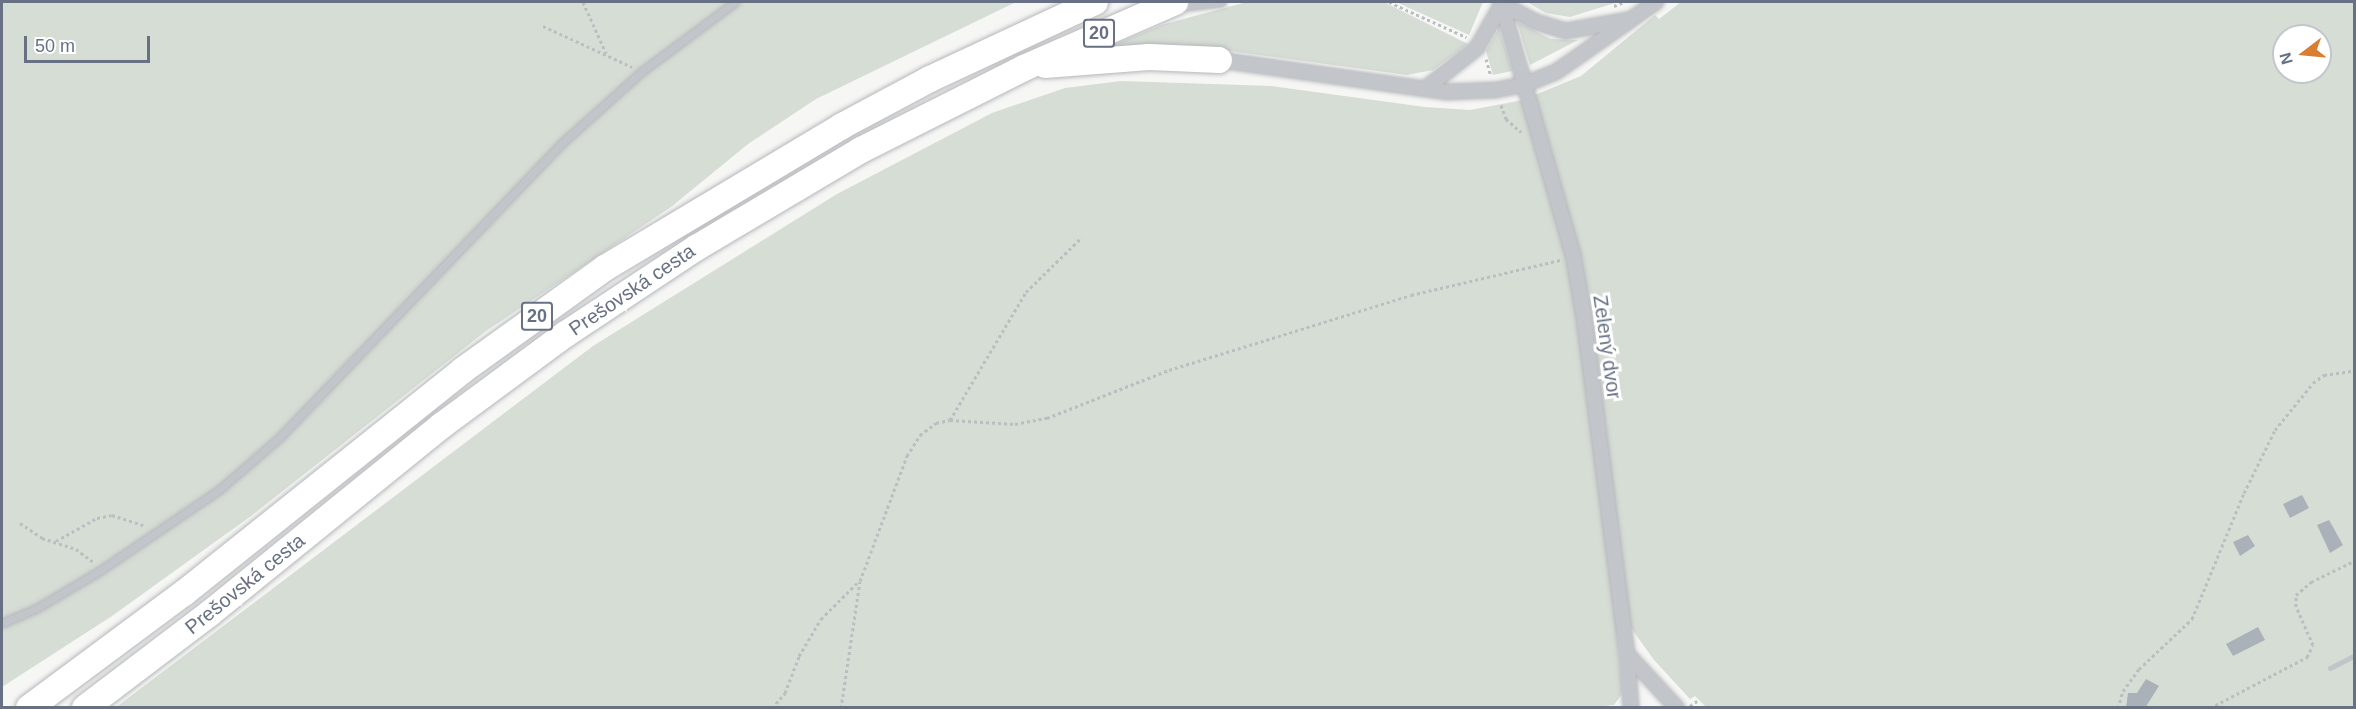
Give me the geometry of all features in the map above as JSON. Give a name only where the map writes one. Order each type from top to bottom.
[{"type":"highway","name":"Prešovská cesta","points":[[29,708],[158,613],[463,370],[605,268],[682,218],[842,126],[930,79],[1095,2]]},
{"type":"highway","name":"Prešovská cesta","points":[[85,708],[208,614],[441,426],[621,296],[810,179],[1024,68],[1167,5]]},
{"type":"highway","points":[[1024,68],[1149,57],[1219,60]]},
{"type":"street","points":[[1219,60],[1425,89],[1496,90],[1526,84],[1556,72],[1656,2]]},
{"type":"street","points":[[1425,89],[1473,43],[1501,3],[1536,22],[1566,31],[1635,18]]},
{"type":"street","name":"Zelený dvor","points":[[1501,3],[1570,239],[1584,318],[1628,654],[1631,708]]},
{"type":"street","points":[[1628,654],[1677,708]]},
{"type":"lane","points":[[2,623],[37,608],[101,570],[220,489],[280,437],[508,197],[641,72],[735,2]]},
{"type":"lane","points":[[1167,5],[1222,2]]},
{"type":"path","points":[[583,2],[606,53]]},
{"type":"path","points":[[1389,2],[1473,43],[1484,54],[1506,119],[1525,138]]},
{"type":"path","points":[[1610,7],[1624,2]]},
{"type":"path","points":[[543,26],[606,53],[641,72]]},
{"type":"path","points":[[1473,43],[1476,30]]},
{"type":"path","points":[[950,420],[1026,292],[1082,237]]},
{"type":"path","points":[[1561,250],[1565,267]]},
{"type":"path","points":[[841,708],[860,581],[907,456],[920,435],[936,423],[950,420],[1015,424],[1047,418],[1170,370],[1411,295],[1563,259]]},
{"type":"path","points":[[2118,708],[2123,692],[2139,669],[2193,619],[2244,493],[2275,430],[2313,383],[2324,375],[2355,371]]},
{"type":"path","points":[[56,541],[97,518],[112,515],[136,521],[156,533]]},
{"type":"path","points":[[20,523],[30,532],[88,556],[101,570]]},
{"type":"path","points":[[2210,708],[2307,657],[2313,645],[2296,606],[2296,595],[2311,582],[2355,561]]},
{"type":"path","points":[[772,708],[785,693],[799,656],[821,620],[860,581]]},
{"type":"path","points":[[1689,708],[1697,701]]},
{"type":"shaded area","points":[[2,2],[1016,2],[816,99],[748,144],[671,207],[486,331],[251,516],[112,616],[2,687]]},
{"type":"shaded area","points":[[1247,2],[1384,2],[1468,44],[1433,70],[1407,75],[1222,50],[1115,49],[1113,45],[1161,25]]},
{"type":"shaded area","points":[[1396,2],[1483,2],[1469,35]]},
{"type":"shaded area","points":[[1527,2],[1618,2],[1570,17],[1546,13]]},
{"type":"shaded area","points":[[1681,2],[2354,2],[2354,707],[1706,707],[1695,696],[1690,699],[1654,660],[1629,625],[1617,633],[1622,694],[1614,705],[1604,706],[115,708],[593,346],[837,194],[992,113],[1065,88],[1121,81],[1271,86],[1425,107],[1470,110],[1523,100],[1581,76],[1655,15],[1659,19]]},
{"type":"shaded area","points":[[1517,22],[1551,39],[1578,40],[1530,65]]},
{"type":"shaded area","points":[[1499,28],[1512,71],[1493,75],[1486,51]]},
{"type":"building","points":[[2302,495],[2309,508],[2290,518],[2283,504]]},
{"type":"building","points":[[2329,520],[2343,545],[2330,553],[2317,525]]},
{"type":"building","points":[[2248,535],[2255,546],[2240,556],[2233,542]]},
{"type":"building","points":[[2258,627],[2265,640],[2233,656],[2226,644]]},
{"type":"building","points":[[2146,679],[2159,686],[2145,708],[2126,708],[2128,693],[2137,693]]},
{"type":"waterway","points":[[2330,668],[2354,656]]}]
